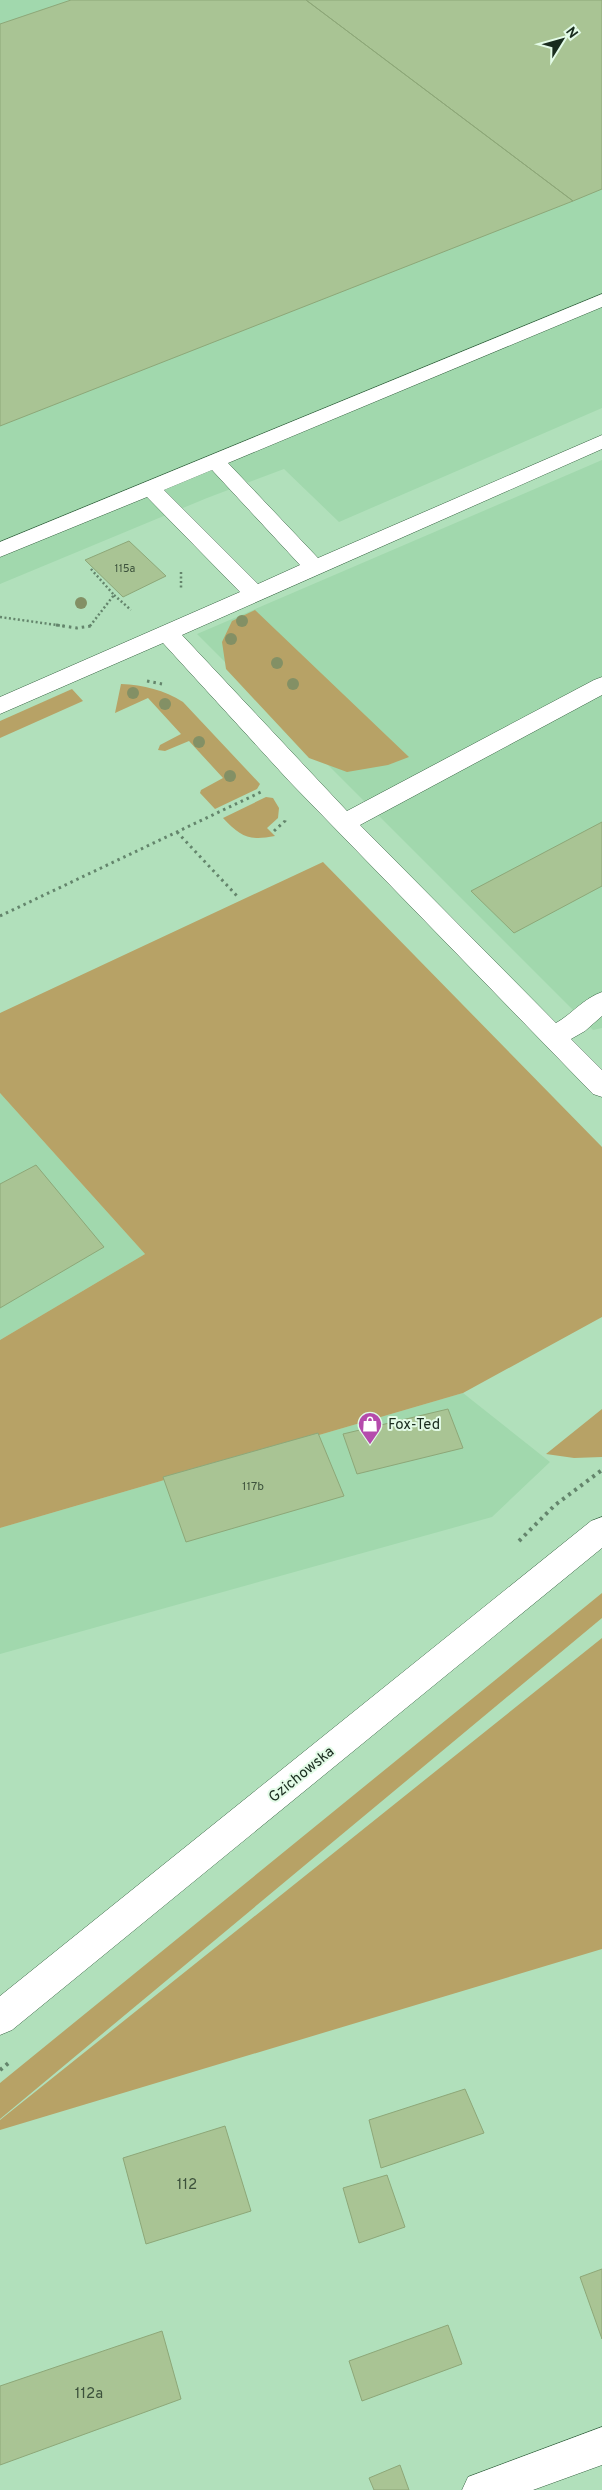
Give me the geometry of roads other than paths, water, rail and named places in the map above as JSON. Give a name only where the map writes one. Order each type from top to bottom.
[{"type":"street","points":[[0,550],[602,300]]},
{"type":"street","points":[[0,706],[168,634],[602,441]]},
{"type":"street","points":[[214,460],[315,568]]},
{"type":"street","points":[[149,487],[256,595]]},
{"type":"street","points":[[168,634],[297,775],[602,1087]]},
{"type":"street","points":[[344,823],[437,775],[602,685]]},
{"type":"street","points":[[552,1037],[576,1024],[602,1002]]},
{"type":"street","name":"Gzichowska","points":[[0,2018],[602,1530]]},
{"type":"street","points":[[481,2490],[602,2446]]},
{"type":"place","name":"Fox-Ted","points":[[370,1445]]}]
